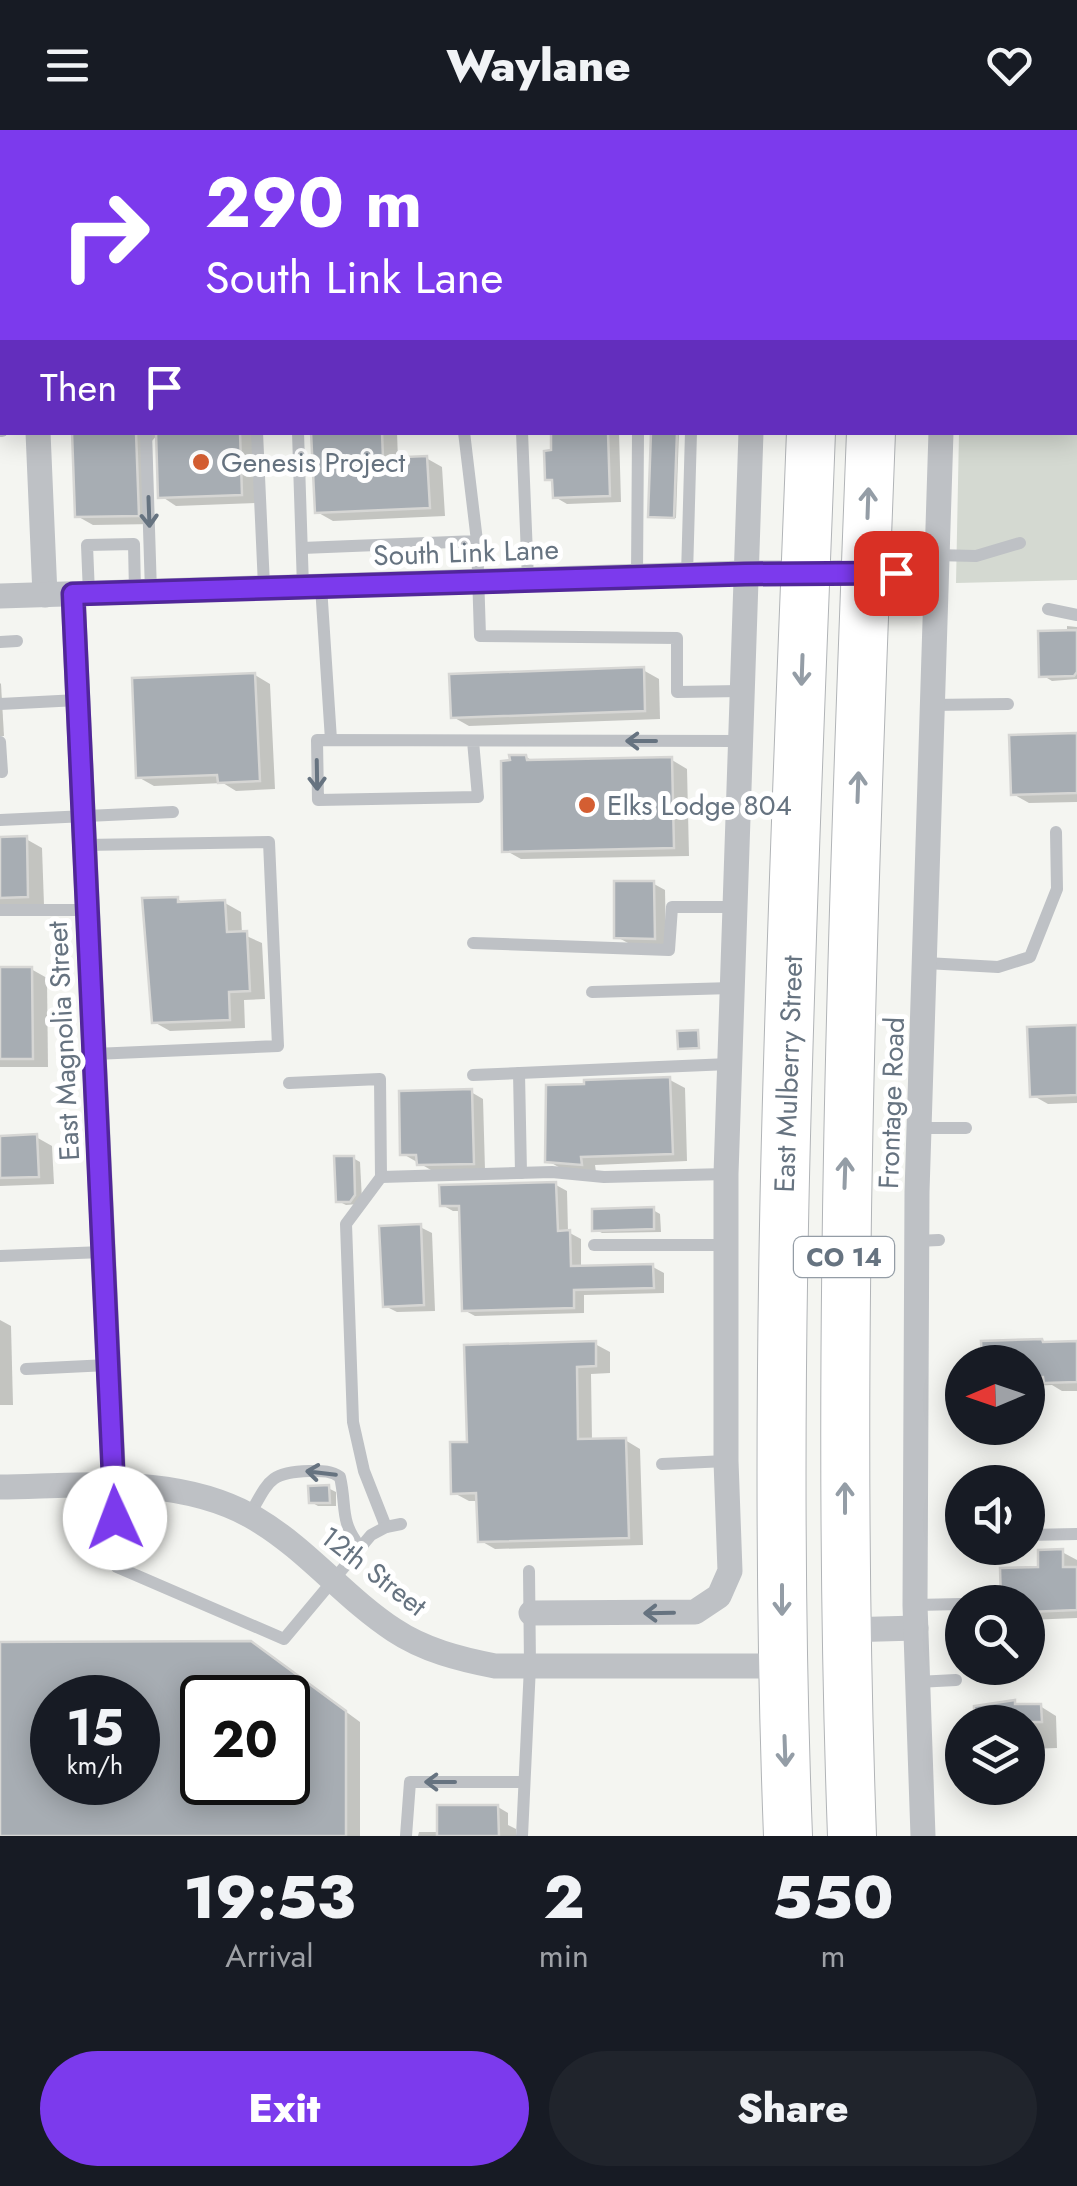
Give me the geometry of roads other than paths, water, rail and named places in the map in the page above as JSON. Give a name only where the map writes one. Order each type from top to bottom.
[{"type":"highway","name":"East Mulberry Street","points":[[788,1836],[782,1666],[783,1184],[811,435]]},
{"type":"highway","name":"CO 14","points":[[852,1836],[846,1630],[845,1189],[870,435]]},
{"type":"highway","points":[[788,1118],[802,1266],[816,1590],[823,1612],[846,1630]]},
{"type":"highway","points":[[782,1666],[803,1672],[816,1698],[824,1836]]},
{"type":"street","points":[[38,435],[46,595]]},
{"type":"street","points":[[531,1613],[695,1612],[719,1596],[730,1571],[726,1174],[750,435]]},
{"type":"street","name":"Frontage Road","points":[[923,1836],[916,1617],[928,1241],[920,1128],[941,435]]},
{"type":"street","name":"South Link Lane","points":[[0,596],[866,573],[935,564]]},
{"type":"street","name":"East Magnolia Street","points":[[81,594],[78,700],[114,1486]]},
{"type":"street","name":"12th Street","points":[[0,1486],[114,1486],[178,1492],[228,1506],[287,1540],[393,1630],[434,1650],[494,1666],[782,1666]]},
{"type":"street","points":[[846,1630],[916,1617]]},
{"type":"lane","points":[[143,592],[150,544],[146,435]]},
{"type":"lane","points":[[256,435],[264,586]]},
{"type":"lane","points":[[298,435],[302,548],[312,587],[331,740]]},
{"type":"lane","points":[[464,435],[477,540],[480,636],[677,638],[677,692],[741,691]]},
{"type":"lane","points":[[522,435],[528,580]]},
{"type":"lane","points":[[636,577],[638,435]]},
{"type":"lane","points":[[687,575],[692,435]]},
{"type":"lane","points":[[302,548],[477,540]]},
{"type":"lane","points":[[935,564],[1020,543]]},
{"type":"lane","points":[[134,544],[143,592]]},
{"type":"lane","points":[[81,594],[87,546],[150,544]]},
{"type":"lane","points":[[1048,609],[1077,614]]},
{"type":"lane","points":[[0,642],[17,641]]},
{"type":"lane","points":[[0,704],[78,700]]},
{"type":"lane","points":[[931,705],[1008,704]]},
{"type":"lane","points":[[474,741],[478,797],[318,800],[317,740],[739,742]]},
{"type":"lane","points":[[0,742],[2,772]]},
{"type":"lane","points":[[0,820],[173,812]]},
{"type":"lane","points":[[926,963],[998,968],[1030,957],[1057,889],[1056,832]]},
{"type":"lane","points":[[84,845],[270,842],[278,1046],[94,1054]]},
{"type":"lane","points":[[472,943],[669,950],[672,906],[735,907]]},
{"type":"lane","points":[[0,910],[87,910]]},
{"type":"lane","points":[[592,992],[732,988]]},
{"type":"lane","points":[[472,1075],[730,1064]]},
{"type":"lane","points":[[519,1074],[521,1173]]},
{"type":"lane","points":[[114,1486],[116,1567],[284,1640],[360,1546],[393,1525],[364,1471],[353,1422],[346,1224],[381,1177],[380,1079],[288,1084]]},
{"type":"lane","points":[[920,1128],[966,1128]]},
{"type":"lane","points":[[381,1177],[726,1174]]},
{"type":"lane","points":[[594,1246],[727,1246]]},
{"type":"lane","points":[[0,1256],[103,1252]]},
{"type":"lane","points":[[26,1368],[108,1365]]},
{"type":"lane","points":[[662,1464],[726,1462]]},
{"type":"lane","points":[[249,1516],[270,1480],[280,1473],[328,1471],[340,1477],[343,1515],[348,1532],[360,1546]]},
{"type":"lane","points":[[1045,1535],[1077,1534]]},
{"type":"lane","points":[[522,1836],[530,1666],[529,1571]]},
{"type":"lane","points":[[916,1617],[945,1609]]},
{"type":"lane","points":[[917,1682],[945,1681]]},
{"type":"lane","points":[[406,1836],[410,1782],[524,1782]]},
{"type":"place","name":"Genesis Project","points":[[201,462]]},
{"type":"place","name":"Elks Lodge 804","points":[[587,805]]}]
